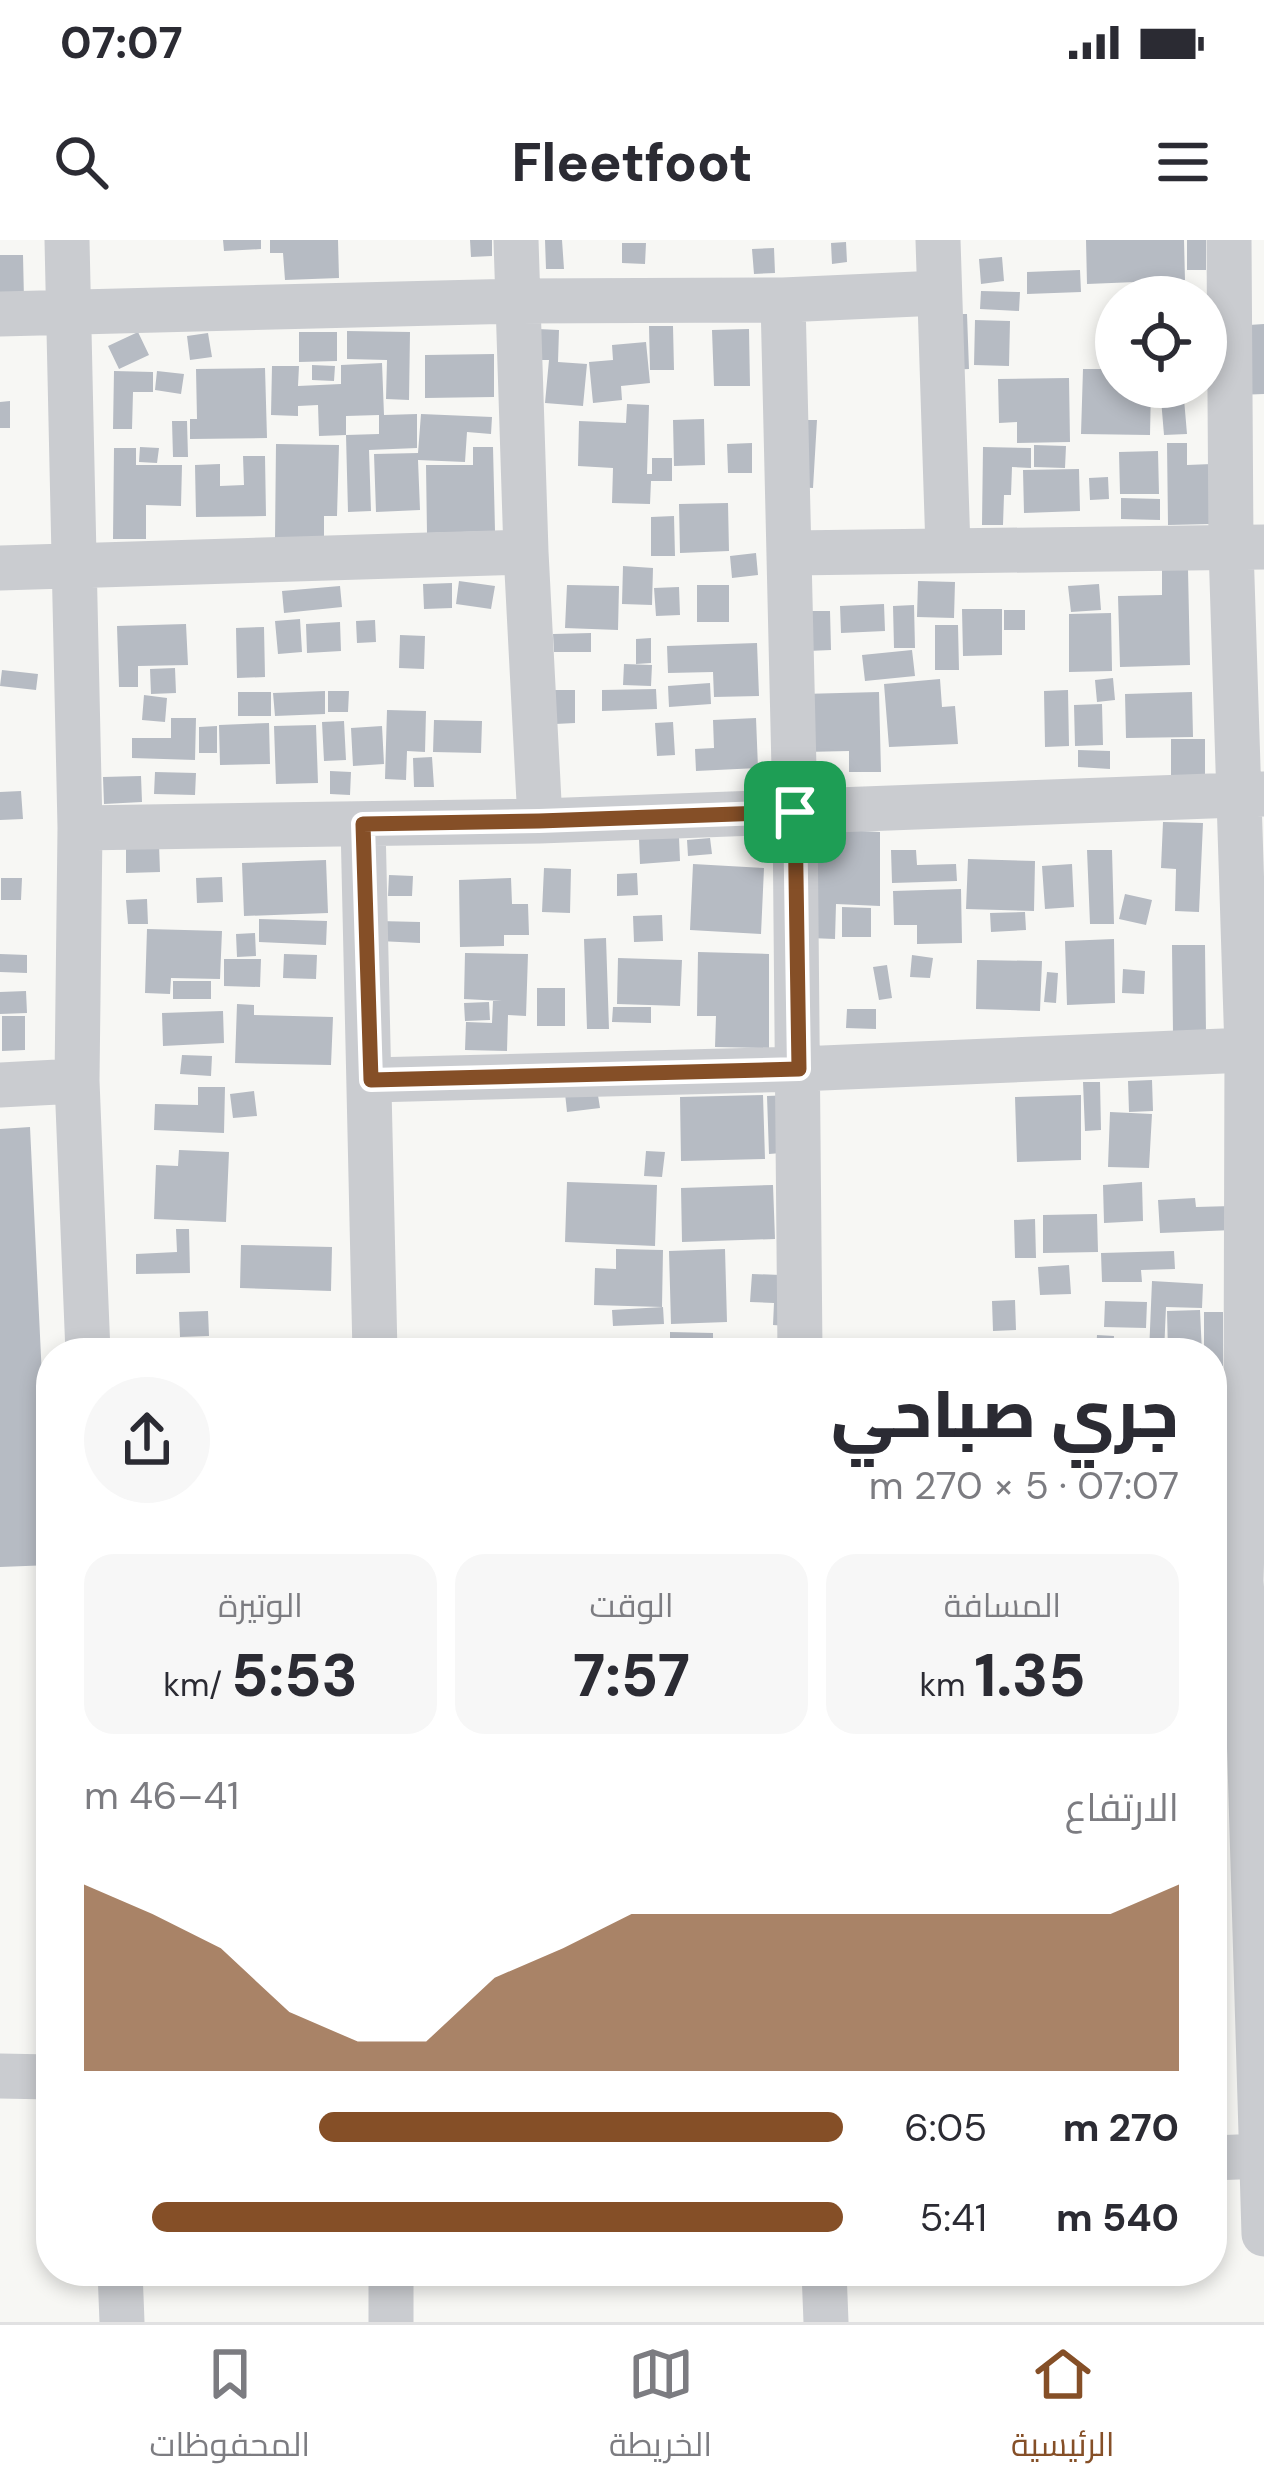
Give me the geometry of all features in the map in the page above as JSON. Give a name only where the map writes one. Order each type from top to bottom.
[{"type":"street","points":[[67,240],[80,828],[77,1081],[87,1338]]},
{"type":"street","points":[[516,240],[539,821]]},
{"type":"street","points":[[938,240],[948,550]]},
{"type":"street","points":[[1229,240],[1247,547],[1251,794],[1240,1404],[1241,1663],[1264,2234]]},
{"type":"street","points":[[0,314],[939,293]]},
{"type":"street","points":[[783,300],[795,812],[800,1338]]},
{"type":"street","points":[[790,553],[1247,547]]},
{"type":"street","points":[[0,568],[526,552]]},
{"type":"street","points":[[80,828],[539,821],[1251,794]]},
{"type":"street","points":[[363,824],[375,1338]]},
{"type":"street","points":[[371,1080],[799,1069],[1247,1050]]},
{"type":"street","points":[[0,1085],[77,1081]]},
{"type":"street","points":[[0,2077],[36,2077]]},
{"type":"street","points":[[1227,2157],[1263,2156]]},
{"type":"street","points":[[121,2286],[122,2322]]},
{"type":"street","points":[[391,2286],[391,2322]]},
{"type":"street","points":[[825,2286],[826,2322]]},
{"type":"building","points":[[223,240],[261,240],[261,249],[224,251]]},
{"type":"building","points":[[270,240],[338,240],[339,278],[285,280],[283,253],[270,253]]},
{"type":"building","points":[[470,240],[492,240],[492,256],[471,257]]},
{"type":"building","points":[[545,240],[562,240],[564,269],[546,269]]},
{"type":"building","points":[[1086,240],[1184,240],[1185,276],[1095,276],[1095,284],[1087,284]]},
{"type":"building","points":[[1187,240],[1206,240],[1206,270],[1187,270]]},
{"type":"building","points":[[846,242],[847,262],[832,264],[831,243]]},
{"type":"building","points":[[622,243],[646,243],[645,264],[622,263]]},
{"type":"building","points":[[774,248],[775,273],[754,274],[752,249]]},
{"type":"building","points":[[0,255],[23,255],[24,300],[0,301]]},
{"type":"building","points":[[1002,257],[1004,281],[981,284],[979,259]]},
{"type":"building","points":[[1080,270],[1081,292],[1027,294],[1027,272]]},
{"type":"building","points":[[981,291],[1020,292],[1019,311],[980,309]]},
{"type":"building","points":[[948,314],[967,314],[969,369],[950,370]]},
{"type":"building","points":[[975,320],[1010,321],[1009,366],[974,365]]},
{"type":"building","points":[[1264,324],[1264,394],[1237,395],[1234,326]]},
{"type":"building","points":[[649,326],[673,326],[674,370],[650,370]]},
{"type":"building","points":[[538,329],[559,330],[558,362],[587,364],[583,406],[545,403],[549,360],[538,360]]},
{"type":"building","points":[[749,329],[750,386],[714,386],[712,330]]},
{"type":"building","points":[[347,331],[410,332],[409,400],[386,399],[387,360],[347,359]]},
{"type":"building","points":[[138,332],[149,355],[119,369],[108,346]]},
{"type":"building","points":[[299,332],[337,332],[337,361],[299,362]]},
{"type":"building","points":[[208,333],[212,357],[190,360],[187,336]]},
{"type":"building","points":[[646,342],[650,383],[621,386],[622,400],[593,403],[589,362],[613,360],[612,345]]},
{"type":"building","points":[[494,354],[494,397],[425,398],[425,355]]},
{"type":"building","points":[[382,363],[384,415],[417,414],[417,448],[369,450],[371,511],[348,512],[346,435],[319,436],[318,405],[298,406],[298,416],[271,415],[272,366],[299,366],[298,386],[341,384],[341,365]],"holes":[[[379,415],[379,434],[346,435],[346,416]]]},
{"type":"building","points":[[312,365],[335,366],[334,381],[312,380]]},
{"type":"building","points":[[265,368],[267,438],[190,439],[190,419],[197,419],[196,369]]},
{"type":"building","points":[[1083,369],[1095,369],[1095,408],[1151,408],[1150,435],[1081,434]]},
{"type":"building","points":[[114,371],[153,372],[153,392],[133,392],[132,429],[113,429]]},
{"type":"building","points":[[157,371],[184,374],[181,394],[155,390]]},
{"type":"building","points":[[1069,378],[1070,442],[1017,443],[1017,422],[999,423],[998,379]]},
{"type":"building","points":[[10,401],[10,428],[0,428],[0,402]]},
{"type":"building","points":[[627,404],[649,405],[647,474],[652,474],[652,458],[672,458],[672,481],[651,481],[650,504],[612,503],[613,468],[578,466],[579,421],[626,423]]},
{"type":"building","points":[[1162,408],[1185,408],[1187,434],[1164,435]]},
{"type":"building","points":[[421,414],[492,417],[491,434],[467,432],[465,462],[418,460],[420,510],[376,512],[374,454],[418,453]]},
{"type":"building","points":[[704,419],[705,465],[674,466],[673,420]]},
{"type":"building","points":[[800,420],[817,420],[813,488],[796,487]]},
{"type":"building","points":[[172,421],[187,421],[188,457],[173,457]]},
{"type":"building","points":[[752,443],[752,473],[728,473],[727,444]]},
{"type":"building","points":[[1167,443],[1187,443],[1187,465],[1212,464],[1212,524],[1168,525]]},
{"type":"building","points":[[276,444],[339,445],[337,516],[324,516],[324,540],[275,539]]},
{"type":"building","points":[[1034,445],[1066,446],[1065,468],[1034,467]]},
{"type":"building","points":[[140,447],[159,448],[157,463],[139,462]]},
{"type":"building","points":[[473,447],[493,447],[495,531],[427,533],[426,465],[473,465]]},
{"type":"building","points":[[983,447],[1031,448],[1031,468],[1012,467],[1011,495],[1004,495],[1003,525],[982,525]]},
{"type":"building","points":[[114,448],[136,448],[136,465],[182,465],[181,506],[146,505],[146,539],[113,539]]},
{"type":"building","points":[[1158,451],[1159,494],[1120,494],[1119,452]]},
{"type":"building","points":[[243,456],[265,456],[266,516],[196,517],[195,465],[220,464],[220,486],[244,485]]},
{"type":"building","points":[[1079,469],[1080,511],[1024,513],[1023,470]]},
{"type":"building","points":[[1108,477],[1109,499],[1090,500],[1089,478]]},
{"type":"building","points":[[1121,498],[1160,499],[1160,520],[1121,519]]},
{"type":"building","points":[[728,503],[729,551],[680,553],[679,504]]},
{"type":"building","points":[[674,516],[675,556],[651,556],[651,517]]},
{"type":"building","points":[[756,553],[758,575],[732,578],[730,556]]},
{"type":"building","points":[[623,566],[653,568],[652,605],[622,604]]},
{"type":"building","points":[[1188,569],[1190,665],[1120,667],[1118,596],[1162,595],[1162,570]]},
{"type":"building","points":[[459,581],[495,586],[491,609],[456,604]]},
{"type":"building","points":[[918,581],[955,582],[954,618],[917,617]]},
{"type":"building","points":[[452,583],[452,608],[424,609],[423,584]]},
{"type":"building","points":[[1099,584],[1101,610],[1071,612],[1068,586]]},
{"type":"building","points":[[567,585],[619,586],[618,630],[565,628]]},
{"type":"building","points":[[697,585],[729,585],[729,622],[697,622]]},
{"type":"building","points":[[340,586],[342,607],[284,613],[282,591]]},
{"type":"building","points":[[679,587],[680,615],[656,616],[654,588]]},
{"type":"building","points":[[884,604],[885,631],[841,633],[840,606]]},
{"type":"building","points":[[914,605],[915,648],[894,648],[893,606]]},
{"type":"building","points":[[962,609],[1002,609],[1002,655],[963,656]]},
{"type":"building","points":[[1004,610],[1025,610],[1025,630],[1004,630]]},
{"type":"building","points":[[807,611],[830,611],[831,650],[808,651]]},
{"type":"building","points":[[1111,613],[1112,671],[1069,672],[1069,614]]},
{"type":"building","points":[[300,619],[302,652],[278,654],[275,621]]},
{"type":"building","points":[[375,620],[376,642],[357,643],[356,621]]},
{"type":"building","points":[[340,622],[341,651],[307,653],[306,624]]},
{"type":"building","points":[[186,624],[188,665],[138,666],[138,687],[119,687],[117,626]]},
{"type":"building","points":[[935,625],[958,625],[959,670],[935,670]]},
{"type":"building","points":[[264,627],[265,677],[237,678],[236,628]]},
{"type":"building","points":[[591,633],[591,652],[554,652],[553,634]]},
{"type":"building","points":[[400,635],[425,636],[424,669],[399,668]]},
{"type":"building","points":[[651,638],[651,663],[636,664],[636,639]]},
{"type":"building","points":[[757,643],[759,696],[714,697],[713,672],[668,673],[667,646]]},
{"type":"building","points":[[912,650],[915,676],[865,681],[862,655]]},
{"type":"building","points":[[624,664],[652,665],[651,686],[623,685]]},
{"type":"building","points":[[175,668],[176,693],[151,694],[150,669]]},
{"type":"building","points":[[2,670],[38,674],[36,690],[0,686]]},
{"type":"building","points":[[1113,678],[1115,700],[1097,702],[1095,680]]},
{"type":"building","points":[[940,679],[942,707],[955,706],[958,744],[889,747],[884,684]]},
{"type":"building","points":[[710,683],[711,704],[669,707],[668,686]]},
{"type":"building","points":[[656,689],[657,709],[602,711],[602,690]]},
{"type":"building","points":[[555,690],[575,690],[575,723],[555,724]]},
{"type":"building","points":[[1068,690],[1069,746],[1045,747],[1044,691]]},
{"type":"building","points":[[325,691],[325,714],[275,716],[273,693]]},
{"type":"building","points":[[328,691],[349,691],[348,712],[328,712]]},
{"type":"building","points":[[238,692],[271,692],[271,716],[238,716]]},
{"type":"building","points":[[879,692],[881,772],[849,772],[849,751],[804,752],[802,694]]},
{"type":"building","points":[[1192,692],[1193,737],[1126,738],[1125,694]]},
{"type":"building","points":[[144,695],[167,698],[165,722],[142,720]]},
{"type":"building","points":[[1102,704],[1103,745],[1075,746],[1074,705]]},
{"type":"building","points":[[387,710],[426,711],[425,752],[407,751],[406,780],[385,779]]},
{"type":"building","points":[[171,718],[196,718],[195,760],[132,758],[132,738],[171,738]]},
{"type":"building","points":[[756,718],[758,768],[696,771],[695,749],[714,748],[713,720]]},
{"type":"building","points":[[434,720],[482,721],[481,753],[433,752]]},
{"type":"building","points":[[344,721],[346,760],[324,761],[322,722]]},
{"type":"building","points":[[673,722],[675,755],[657,756],[655,723]]},
{"type":"building","points":[[269,723],[270,764],[220,765],[219,725]]},
{"type":"building","points":[[316,725],[318,783],[276,784],[274,726]]},
{"type":"building","points":[[217,726],[217,753],[199,753],[199,727]]},
{"type":"building","points":[[382,726],[384,764],[353,766],[351,728]]},
{"type":"building","points":[[1171,739],[1205,739],[1205,781],[1171,782]]},
{"type":"building","points":[[1078,750],[1110,751],[1110,769],[1078,767]]},
{"type":"building","points":[[432,757],[434,787],[414,787],[413,758]]},
{"type":"building","points":[[330,771],[351,772],[350,795],[330,794]]},
{"type":"building","points":[[155,772],[196,773],[195,795],[154,794]]},
{"type":"building","points":[[141,776],[142,802],[104,804],[103,777]]},
{"type":"building","points":[[21,791],[23,819],[0,820],[0,792]]},
{"type":"building","points":[[1163,822],[1203,823],[1199,912],[1175,911],[1176,869],[1161,868]]},
{"type":"building","points":[[843,830],[880,832],[880,906],[836,904],[835,939],[810,938],[814,835],[843,837]]},
{"type":"building","points":[[679,837],[680,861],[640,864],[639,839]]},
{"type":"building","points":[[710,838],[712,854],[688,856],[687,840]]},
{"type":"building","points":[[159,844],[160,872],[126,873],[126,845]]},
{"type":"building","points":[[891,850],[916,850],[917,865],[956,864],[957,881],[892,883]]},
{"type":"building","points":[[1087,850],[1112,850],[1114,924],[1090,924]]},
{"type":"building","points":[[968,859],[1035,861],[1034,911],[966,909]]},
{"type":"building","points":[[326,860],[328,913],[244,916],[242,863]]},
{"type":"building","points":[[693,864],[764,868],[761,934],[690,930]]},
{"type":"building","points":[[1072,864],[1074,907],[1045,909],[1042,866]]},
{"type":"building","points":[[544,868],[571,869],[570,913],[542,912]]},
{"type":"building","points":[[637,873],[638,895],[617,896],[617,874]]},
{"type":"building","points":[[389,875],[413,876],[412,896],[388,896]]},
{"type":"building","points":[[222,877],[223,902],[197,903],[196,878]]},
{"type":"building","points":[[1,878],[22,878],[21,900],[1,900]]},
{"type":"building","points":[[511,878],[512,904],[528,904],[529,935],[504,935],[504,946],[460,947],[459,880]]},
{"type":"building","points":[[961,889],[962,943],[917,944],[917,925],[894,925],[893,891]]},
{"type":"building","points":[[1125,894],[1152,900],[1146,925],[1119,919]]},
{"type":"building","points":[[147,899],[148,924],[128,924],[126,900]]},
{"type":"building","points":[[842,907],[871,908],[871,937],[842,937]]},
{"type":"building","points":[[1025,912],[1026,930],[991,932],[990,913]]},
{"type":"building","points":[[662,915],[663,941],[634,942],[633,916]]},
{"type":"building","points":[[259,919],[327,921],[326,945],[259,942]]},
{"type":"building","points":[[379,921],[420,922],[420,943],[379,941]]},
{"type":"building","points":[[147,929],[222,931],[220,979],[171,978],[170,994],[145,993]]},
{"type":"building","points":[[255,933],[256,956],[237,957],[236,934]]},
{"type":"building","points":[[606,938],[609,1029],[587,1029],[584,939]]},
{"type":"building","points":[[1114,939],[1115,1003],[1067,1005],[1065,941]]},
{"type":"building","points":[[1172,945],[1205,945],[1206,1034],[1173,1034]]},
{"type":"building","points":[[698,952],[769,954],[769,1048],[715,1047],[716,1016],[697,1016]]},
{"type":"building","points":[[465,953],[528,954],[526,1016],[508,1015],[507,1051],[465,1050],[466,1022],[492,1023],[493,1001],[502,1001],[464,999]]},
{"type":"building","points":[[0,954],[27,955],[27,973],[0,972]]},
{"type":"building","points":[[284,954],[317,955],[316,979],[283,978]]},
{"type":"building","points":[[912,955],[933,958],[930,978],[910,977]]},
{"type":"building","points":[[618,958],[682,960],[680,1006],[617,1004]]},
{"type":"building","points":[[224,959],[261,959],[260,987],[224,986]]},
{"type":"building","points":[[977,960],[1042,961],[1040,1011],[976,1009]]},
{"type":"building","points":[[887,965],[892,998],[879,1000],[873,967]]},
{"type":"building","points":[[1123,969],[1145,971],[1144,994],[1122,993]]},
{"type":"building","points":[[1047,972],[1058,973],[1056,1003],[1044,1002]]},
{"type":"building","points":[[173,981],[211,981],[211,999],[173,999]]},
{"type":"building","points":[[537,988],[565,988],[565,1026],[537,1026]]},
{"type":"building","points":[[26,991],[27,1013],[0,1014],[0,992]]},
{"type":"building","points":[[489,1002],[490,1020],[465,1021],[464,1003]]},
{"type":"building","points":[[237,1004],[254,1005],[254,1015],[333,1017],[331,1065],[235,1063]]},
{"type":"building","points":[[613,1007],[651,1007],[651,1023],[612,1022]]},
{"type":"building","points":[[847,1009],[876,1009],[876,1029],[846,1028]]},
{"type":"building","points":[[223,1011],[224,1043],[163,1046],[162,1013]]},
{"type":"building","points":[[2,1016],[25,1016],[25,1050],[2,1051]]},
{"type":"building","points":[[182,1055],[212,1056],[211,1076],[180,1074]]},
{"type":"building","points":[[1152,1080],[1153,1111],[1129,1112],[1128,1081]]},
{"type":"building","points":[[1083,1082],[1100,1082],[1101,1130],[1085,1131]]},
{"type":"building","points":[[198,1087],[225,1087],[224,1133],[154,1130],[155,1104],[198,1105]]},
{"type":"building","points":[[597,1089],[600,1108],[567,1112],[565,1093]]},
{"type":"building","points":[[254,1091],[257,1116],[233,1118],[230,1094]]},
{"type":"building","points":[[763,1095],[765,1159],[681,1161],[680,1097]]},
{"type":"building","points":[[791,1095],[794,1152],[769,1154],[767,1096]]},
{"type":"building","points":[[1081,1095],[1081,1160],[1017,1162],[1015,1097]]},
{"type":"building","points":[[1110,1112],[1152,1114],[1149,1168],[1108,1167]]},
{"type":"building","points":[[30,1127],[40,1338],[36,1338],[36,1566],[0,1567],[0,1129]]},
{"type":"building","points":[[179,1150],[229,1152],[226,1222],[154,1219],[156,1165],[178,1166]]},
{"type":"building","points":[[646,1151],[665,1152],[662,1177],[644,1176]]},
{"type":"building","points":[[567,1182],[657,1185],[655,1246],[565,1242]]},
{"type":"building","points":[[1142,1182],[1143,1221],[1104,1223],[1103,1185]]},
{"type":"building","points":[[773,1185],[775,1239],[682,1242],[681,1188]]},
{"type":"building","points":[[1195,1198],[1196,1207],[1232,1206],[1233,1230],[1160,1233],[1158,1200]]},
{"type":"building","points":[[1097,1214],[1098,1252],[1043,1253],[1043,1215]]},
{"type":"building","points":[[1035,1219],[1036,1258],[1015,1258],[1014,1220]]},
{"type":"building","points":[[176,1229],[189,1229],[190,1273],[136,1274],[136,1254],[177,1252]]},
{"type":"building","points":[[241,1245],[332,1247],[331,1291],[240,1288]]},
{"type":"building","points":[[616,1249],[663,1250],[662,1307],[594,1305],[595,1268],[616,1269]]},
{"type":"building","points":[[725,1249],[727,1322],[671,1324],[669,1251]]},
{"type":"building","points":[[1174,1251],[1175,1269],[1141,1270],[1142,1282],[1102,1282],[1101,1253]]},
{"type":"building","points":[[1069,1265],[1071,1294],[1040,1295],[1038,1267]]},
{"type":"building","points":[[752,1274],[806,1276],[803,1327],[773,1325],[774,1303],[750,1302]]},
{"type":"building","points":[[1152,1281],[1203,1284],[1202,1308],[1166,1307],[1165,1338],[1150,1338]]},
{"type":"building","points":[[1015,1300],[1016,1330],[993,1331],[992,1301]]},
{"type":"building","points":[[1105,1301],[1147,1302],[1146,1328],[1104,1327]]},
{"type":"building","points":[[663,1307],[664,1324],[613,1326],[612,1310]]},
{"type":"building","points":[[1200,1310],[1201,1338],[1168,1338],[1167,1311]]},
{"type":"building","points":[[208,1311],[209,1336],[180,1337],[179,1312]]},
{"type":"building","points":[[1204,1312],[1223,1312],[1223,1338],[1204,1338]]},
{"type":"building","points":[[670,1332],[713,1333],[713,1338],[670,1338]]},
{"type":"route","points":[[795,812],[799,1069],[371,1080],[363,824],[795,812]]}]
